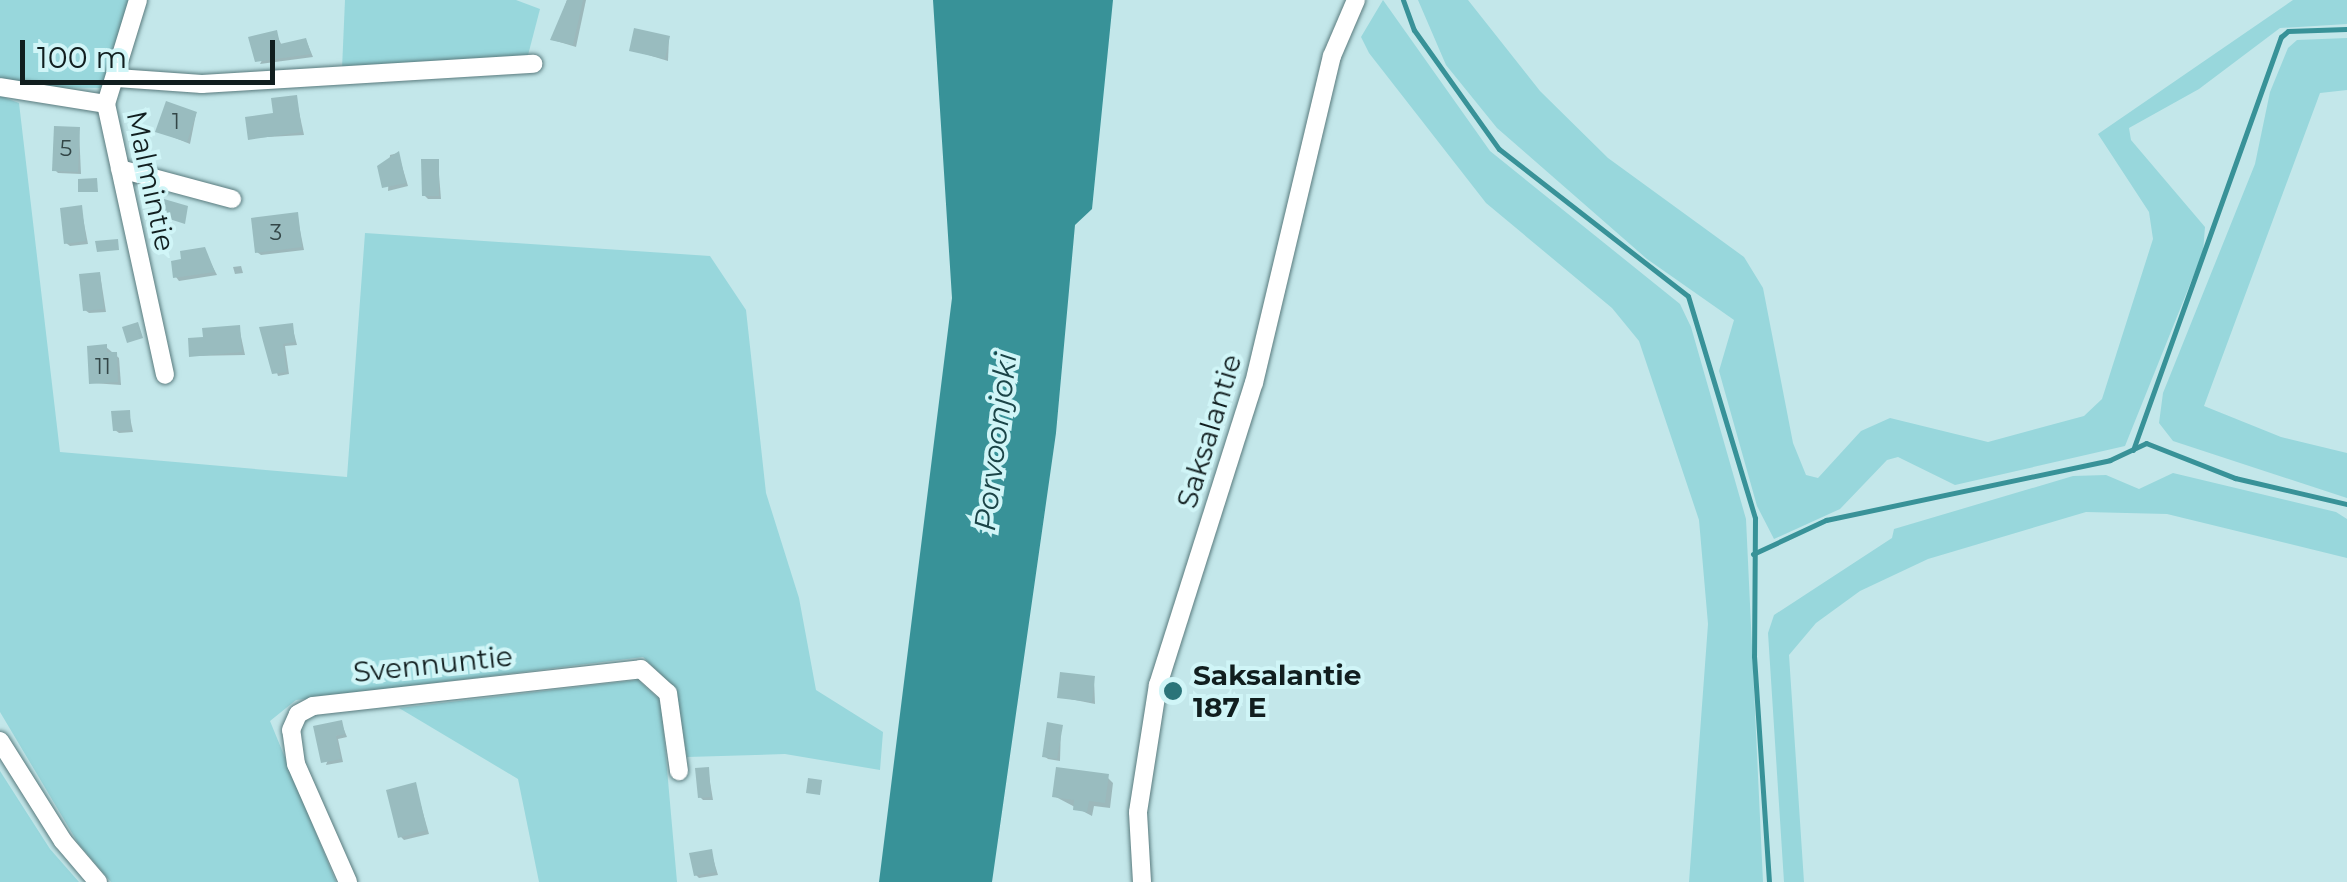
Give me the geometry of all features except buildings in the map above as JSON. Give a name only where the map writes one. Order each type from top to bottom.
[{"type":"street","name":"Malmintie","points":[[138,0],[106,104],[165,375]]},
{"type":"street","name":"Saksalantie","points":[[1142,882],[1138,812],[1158,684],[1254,383],[1332,56],[1356,0]]},
{"type":"street","points":[[117,78],[202,84],[533,64]]},
{"type":"street","points":[[0,87],[106,104]]},
{"type":"street","points":[[120,169],[232,199]]},
{"type":"street","name":"Svennuntie","points":[[348,882],[296,764],[290,730],[298,714],[313,706],[641,668],[668,694],[678,771]]},
{"type":"street","points":[[0,741],[63,841],[98,882]]},
{"type":"shaded area","points":[[0,0],[130,0],[102,88],[30,87],[0,78]]},
{"type":"shaded area","points":[[345,0],[516,0],[540,9],[527,59],[342,69]]},
{"type":"shaded area","points":[[1383,0],[1490,151],[1680,304],[1691,327],[1746,519],[1763,882],[1689,882],[1708,624],[1699,520],[1639,341],[1612,308],[1486,203],[1369,53],[1361,37]]},
{"type":"shaded area","points":[[1418,0],[1468,0],[1540,91],[1608,158],[1744,257],[1763,288],[1793,443],[1806,475],[1818,478],[1861,431],[1890,418],[1988,442],[2084,416],[2102,399],[2153,239],[2149,212],[2098,134],[2293,0],[2347,0],[2347,24],[2280,28],[2199,89],[2129,128],[2131,140],[2205,227],[2203,252],[2125,446],[1955,485],[1898,457],[1887,460],[1840,509],[1774,539],[1757,506],[1719,371],[1734,320],[1647,259],[1497,128],[1446,65]]},
{"type":"shaded area","points":[[2347,38],[2347,90],[2320,93],[2204,406],[2281,437],[2347,453],[2347,498],[2173,441],[2159,423],[2163,393],[2255,164],[2270,92],[2288,48],[2297,40]]},
{"type":"shaded area","points":[[0,96],[19,103],[60,452],[347,477],[365,233],[710,256],[746,310],[766,493],[799,598],[816,690],[883,732],[880,770],[785,754],[687,757],[676,689],[643,657],[296,700],[270,721],[336,882],[111,882],[78,843],[0,712]]},
{"type":"shaded area","points":[[2173,473],[2336,512],[2347,519],[2347,558],[2167,514],[2086,512],[1928,559],[1860,591],[1816,623],[1789,655],[1804,882],[1784,882],[1768,633],[1774,615],[1892,538],[1894,529],[2073,476],[2106,475],[2139,489]]},
{"type":"shaded area","points":[[638,680],[661,701],[677,882],[539,882],[518,779],[399,708]]},
{"type":"shaded area","points":[[0,771],[50,849],[79,882],[0,882]]},
{"type":"water","name":"Porvoonjoki","points":[[933,0],[1113,0],[1092,209],[1075,225],[1056,433],[992,882],[879,882],[952,298]]},
{"type":"waterway","points":[[1403,0],[1414,30],[1499,149],[1688,296],[1755,518],[1754,656],[1769,882]]},
{"type":"waterway","points":[[2133,450],[2281,37],[2288,31],[2347,29]]},
{"type":"waterway","points":[[1753,554],[1826,520],[2110,460],[2146,443],[2235,478],[2347,504]]},
{"type":"place","name":"Saksalantie 187 E","points":[[1173,691]]}]
